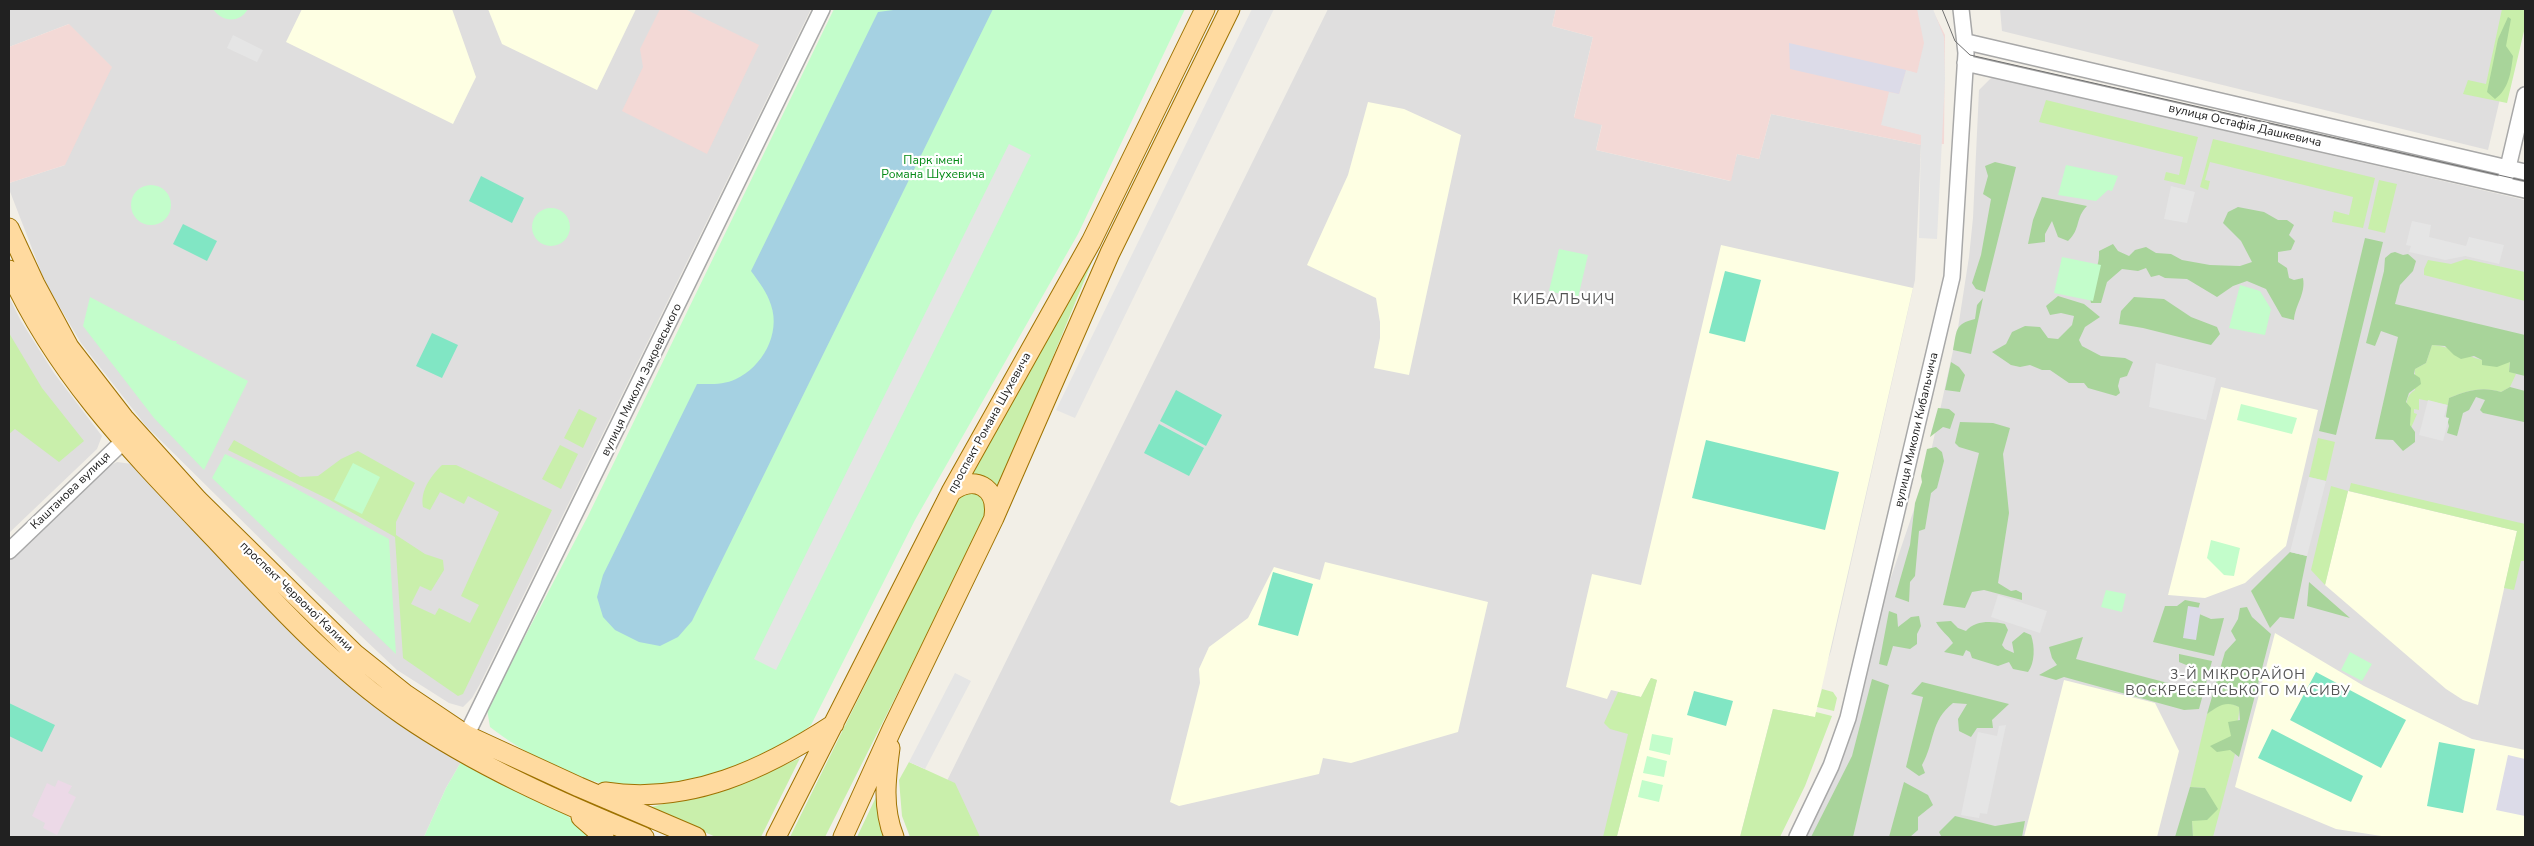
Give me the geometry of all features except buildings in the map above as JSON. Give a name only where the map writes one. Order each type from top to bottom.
[{"type":"main road","name":"проспект Романа Шухевича","points":[[776,837],[951,492],[1091,242],[1205,9]]},
{"type":"main road","points":[[843,837],[994,518],[1110,253],[1230,9]]},
{"type":"main road","name":"проспект Червоної Калини","points":[[9,228],[35,284],[69,347],[129,436]]},
{"type":"main road","name":"проспект Червоної Калини","points":[[9,270],[19,293],[57,357],[81,391],[355,654],[463,742],[566,805],[644,837]]},
{"type":"main road","points":[[951,492],[965,484],[981,486],[993,496],[996,504],[994,518]]},
{"type":"main road","points":[[579,788],[640,795],[667,794],[703,787],[764,765],[793,751],[835,724]]},
{"type":"main road","points":[[892,730],[884,787],[887,811],[894,837]]},
{"type":"main road","name":"проспект Червоної Калини","points":[[463,742],[696,837]]},
{"type":"main road","points":[[566,805],[604,837]]},
{"type":"street","name":"вулиця Миколи Закревського","points":[[463,742],[822,9]]},
{"type":"street","name":"вулиця Миколи Кибальчича","points":[[1798,837],[1831,766],[1848,718],[1950,286],[1956,236],[1967,42],[1961,9]]},
{"type":"street","name":"вулиця Остафія Дашкевича","points":[[1967,42],[2525,172]]},
{"type":"street","name":"вулиця Остафія Дашкевича","points":[[1965,63],[2525,190]]},
{"type":"street","points":[[2504,185],[2525,95]]},
{"type":"street","name":"Каштанова вулиця","points":[[9,551],[129,436]]},
{"type":"shaded area","points":[[9,9],[811,9],[480,684],[472,698],[463,707],[449,703],[397,670],[306,584],[146,426],[81,343],[45,282],[9,189],[9,183],[65,165],[69,24],[9,47]]},
{"type":"shaded area","points":[[302,9],[452,9],[476,77],[453,124],[286,42]]},
{"type":"shaded area","points":[[488,9],[636,9],[597,90],[502,44]]},
{"type":"shaded area","points":[[660,9],[685,9],[759,45],[707,154],[622,111],[643,67],[640,49]]},
{"type":"shaded area","points":[[1252,9],[1274,9],[1075,418],[1056,410]]},
{"type":"shaded area","points":[[1328,9],[1556,9],[1552,26],[1593,37],[1574,117],[1602,124],[1596,150],[1730,181],[1737,154],[1759,159],[1771,114],[1921,145],[1915,280],[1831,651],[1778,806],[1762,837],[962,837],[940,795]]},
{"type":"shaded area","points":[[1556,9],[1932,9],[1945,35],[1944,144],[1921,145],[1771,114],[1759,159],[1737,154],[1731,181],[1596,150],[1602,125],[1574,118],[1593,37],[1552,26]]},
{"type":"shaded area","points":[[1917,9],[1933,9],[1944,37],[1945,80],[1937,239],[1919,238],[1921,135],[1881,125],[1889,92],[1899,94],[1906,70],[1917,73],[1924,43]]},
{"type":"shaded area","points":[[2000,9],[2521,9],[2488,150],[2002,31]]},
{"type":"shaded area","points":[[69,24],[112,67],[65,165],[9,183],[9,47]]},
{"type":"shaded area","points":[[233,35],[263,50],[257,62],[227,48]]},
{"type":"shaded area","points":[[1789,43],[1906,70],[1899,94],[1790,69]]},
{"type":"shaded area","points":[[1992,77],[2525,200],[2525,837],[1803,837],[1926,474],[1958,328],[1969,257],[1973,218],[1979,90]]},
{"type":"shaded area","points":[[1368,102],[1404,109],[1461,135],[1409,375],[1374,368],[1380,338],[1380,322],[1376,298],[1307,265],[1348,175]]},
{"type":"shaded area","points":[[1009,144],[1031,155],[776,670],[754,659]]},
{"type":"shaded area","points":[[2171,186],[2195,192],[2187,223],[2164,219]]},
{"type":"shaded area","points":[[2412,221],[2431,225],[2429,237],[2466,246],[2469,237],[2504,245],[2499,264],[2465,256],[2445,260],[2409,252],[2411,246],[2406,245]]},
{"type":"shaded area","points":[[1721,245],[1913,288],[1815,717],[1773,709],[1740,837],[1621,837],[1617,836],[1657,680],[1651,678],[1641,697],[1611,690],[1607,699],[1566,687],[1592,574],[1641,585]]},
{"type":"shaded area","points":[[9,297],[21,321],[54,373],[102,436],[97,449],[9,533]]},
{"type":"shaded area","points":[[2156,363],[2216,378],[2206,420],[2149,407]]},
{"type":"shaded area","points":[[2221,387],[2318,410],[2286,546],[2245,583],[2205,598],[2168,595]]},
{"type":"shaded area","points":[[2428,400],[2447,405],[2444,417],[2449,418],[2443,441],[2419,435]]},
{"type":"shaded area","points":[[117,462],[132,464],[140,471],[247,588],[291,631],[411,731],[461,762],[446,788],[424,837],[9,837],[9,561],[106,468]]},
{"type":"shaded area","points":[[2309,477],[2326,481],[2307,556],[2290,552]]},
{"type":"shaded area","points":[[2348,491],[2517,531],[2478,705],[2463,700],[2446,689],[2325,585]]},
{"type":"shaded area","points":[[1325,562],[1488,602],[1458,732],[1351,763],[1323,758],[1319,774],[1179,806],[1170,802],[1200,683],[1199,669],[1209,647],[1248,618],[1274,567],[1320,580]]},
{"type":"shaded area","points":[[1998,595],[2047,611],[2040,633],[1991,617]]},
{"type":"shaded area","points":[[2188,606],[2201,608],[2196,640],[2183,638]]},
{"type":"shaded area","points":[[2275,633],[2364,686],[2472,739],[2525,750],[2525,837],[2388,837],[2336,829],[2235,787]]},
{"type":"shaded area","points":[[955,673],[971,681],[925,769],[909,762]]},
{"type":"shaded area","points":[[2064,680],[2155,703],[2179,751],[2157,837],[2024,837]]},
{"type":"shaded area","points":[[2006,725],[1987,814],[1980,813],[1979,818],[1961,815],[1978,732],[1997,736],[1999,726]]},
{"type":"shaded area","points":[[2508,755],[2525,759],[2525,816],[2496,810]]},
{"type":"shaded area","points":[[58,780],[72,786],[68,793],[76,797],[57,835],[43,828],[45,823],[32,816],[47,783],[55,787]]},
{"type":"green space","points":[[213,9],[248,9],[240,17],[230,20],[221,17]]},
{"type":"green space","name":"Парк імені Романа Шухевича","points":[[834,9],[1185,9],[1078,234],[915,520],[811,725],[793,740],[752,761],[702,776],[651,786],[628,787],[593,781],[562,770],[503,737],[490,727],[487,709],[588,516]]},
{"type":"green space","points":[[2502,9],[2525,9],[2525,27],[2507,103],[2463,94],[2468,80],[2486,84]]},
{"type":"green space","points":[[2508,17],[2511,19],[2506,46],[2513,56],[2506,85],[2495,99],[2487,92],[2498,39]]},
{"type":"green space","points":[[2046,100],[2198,137],[2185,185],[2164,180],[2166,172],[2179,175],[2183,157],[2039,122]]},
{"type":"green space","points":[[2213,139],[2375,178],[2363,228],[2332,222],[2334,211],[2349,215],[2353,197],[2210,162],[2205,180],[2210,181],[2208,190],[2200,187]]},
{"type":"green space","points":[[1995,162],[2016,167],[1985,292],[1976,289],[1972,283],[1981,255],[1991,199],[1983,194],[1988,176],[1985,166]]},
{"type":"green space","points":[[2066,165],[2118,176],[2112,191],[2108,190],[2096,201],[2058,195]]},
{"type":"green space","points":[[481,176],[524,198],[512,223],[469,201]]},
{"type":"green space","points":[[2379,180],[2397,184],[2385,233],[2368,229]]},
{"type":"green space","points":[[155,185],[162,188],[168,194],[171,205],[170,213],[162,222],[155,225],[147,225],[140,222],[132,213],[131,201],[134,194],[143,186]]},
{"type":"green space","points":[[2042,197],[2087,206],[2083,210],[2075,232],[2068,241],[2058,237],[2052,221],[2045,234],[2045,242],[2028,244],[2033,220]]},
{"type":"green space","points":[[2238,207],[2264,212],[2278,220],[2287,220],[2294,225],[2289,235],[2295,241],[2291,250],[2278,252],[2278,262],[2287,268],[2289,278],[2294,280],[2303,278],[2302,294],[2294,320],[2282,317],[2266,289],[2247,281],[2233,286],[2217,297],[2187,279],[2165,278],[2159,275],[2151,277],[2146,268],[2138,271],[2122,269],[2107,282],[2101,303],[2091,303],[2090,289],[2099,259],[2099,251],[2113,244],[2118,251],[2129,256],[2135,250],[2146,247],[2156,253],[2171,254],[2182,260],[2210,265],[2240,266],[2252,262],[2241,241],[2223,223],[2228,212]]},
{"type":"green space","points":[[551,208],[558,209],[564,214],[569,220],[569,234],[564,240],[558,245],[551,246],[544,245],[538,240],[533,234],[532,227],[533,220],[538,214],[544,209]]},
{"type":"green space","points":[[183,224],[217,241],[207,261],[173,244]]},
{"type":"green space","points":[[2365,238],[2383,242],[2336,435],[2319,431]]},
{"type":"green space","points":[[1559,249],[1588,255],[1578,298],[1549,291]]},
{"type":"green space","points":[[1096,252],[999,488],[985,477],[968,475]]},
{"type":"green space","points":[[2395,252],[2403,255],[2408,254],[2416,261],[2413,271],[2400,285],[2395,304],[2525,335],[2525,376],[2509,372],[2510,362],[2497,367],[2482,365],[2482,360],[2474,356],[2461,359],[2445,346],[2432,345],[2426,363],[2415,369],[2414,374],[2420,378],[2421,384],[2409,393],[2406,402],[2411,408],[2410,425],[2415,432],[2415,442],[2403,451],[2393,440],[2375,439],[2398,337],[2381,331],[2375,346],[2366,343],[2384,271],[2385,258]]},
{"type":"green space","points":[[2062,257],[2101,265],[2093,301],[2054,293]]},
{"type":"green space","points":[[2466,259],[2525,272],[2525,301],[2424,275],[2424,269],[2428,260],[2451,264]]},
{"type":"green space","points":[[1725,271],[1761,280],[1745,342],[1709,333]]},
{"type":"green space","points":[[2240,285],[2260,291],[2271,309],[2265,335],[2229,328]]},
{"type":"green space","points":[[2058,296],[2084,304],[2100,317],[2085,327],[2079,340],[2082,346],[2101,356],[2125,358],[2133,362],[2127,376],[2120,378],[2118,386],[2120,393],[2116,396],[2088,388],[2084,383],[2069,383],[2050,370],[2042,370],[2030,365],[2020,367],[2011,365],[1992,352],[2006,344],[2012,332],[2025,326],[2040,327],[2048,338],[2058,339],[2072,325],[2074,316],[2061,313],[2050,315],[2046,306]]},
{"type":"green space","points":[[90,297],[173,341],[177,341],[176,343],[248,381],[204,470],[154,418],[83,326]]},
{"type":"green space","points":[[2134,297],[2164,299],[2191,317],[2217,327],[2220,334],[2211,345],[2119,324],[2121,311]]},
{"type":"green space","points":[[1983,298],[1971,354],[1953,350],[1958,329],[1963,323],[1975,319],[1977,305]]},
{"type":"green space","points":[[9,333],[42,388],[84,441],[59,462],[15,429],[9,434]]},
{"type":"green space","points":[[432,333],[458,345],[442,378],[416,366]]},
{"type":"green space","points":[[2432,345],[2445,347],[2482,360],[2510,361],[2509,371],[2516,374],[2510,387],[2501,392],[2487,389],[2468,391],[2449,398],[2448,405],[2419,399],[2419,410],[2414,409],[2414,413],[2417,414],[2411,428],[2406,408],[2408,397],[2415,390],[2415,369],[2426,363]]},
{"type":"green space","points":[[1951,362],[1959,367],[1965,375],[1960,392],[1945,390]]},
{"type":"green space","points":[[2510,387],[2525,391],[2524,422],[2483,413],[2480,410],[2485,400],[2476,397],[2469,410],[2463,413],[2457,436],[2447,433],[2449,426],[2446,416],[2449,398],[2474,390],[2487,389],[2501,392]]},
{"type":"green space","points":[[1176,390],[1222,415],[1206,446],[1160,421]]},
{"type":"green space","points":[[2241,404],[2297,418],[2292,434],[2237,420]]},
{"type":"green space","points":[[1938,408],[1949,409],[1955,414],[1950,429],[1943,427],[1930,437]]},
{"type":"green space","points":[[579,409],[597,418],[583,448],[564,438]]},
{"type":"green space","points":[[1960,422],[1993,423],[2010,428],[2003,454],[2009,513],[1998,583],[2011,591],[2016,590],[2022,593],[2022,600],[1984,590],[1972,592],[1965,608],[1943,605],[1979,453],[1959,447],[1955,443]]},
{"type":"green space","points":[[1159,424],[1204,448],[1189,476],[1144,453]]},
{"type":"green space","points":[[2318,438],[2335,442],[2326,481],[2309,477]]},
{"type":"green space","points":[[234,440],[300,477],[318,476],[341,459],[358,451],[415,483],[396,522],[396,535],[425,554],[443,560],[444,570],[431,591],[420,586],[411,604],[435,615],[439,608],[470,623],[479,605],[461,596],[499,512],[468,496],[464,504],[440,492],[430,510],[423,507],[423,495],[430,479],[442,465],[456,465],[552,510],[463,694],[458,696],[403,658],[395,537],[330,500],[228,450]]},
{"type":"green space","points":[[1706,440],[1839,472],[1825,530],[1692,498]]},
{"type":"green space","points":[[560,445],[578,454],[561,489],[542,479]]},
{"type":"green space","points":[[1936,447],[1942,452],[1944,461],[1937,488],[1931,493],[1925,529],[1919,531],[1915,576],[1910,582],[1909,602],[1895,597],[1910,545],[1915,503],[1922,482],[1921,476],[1927,449]]},
{"type":"green space","points":[[225,454],[289,485],[389,539],[396,654],[212,478]]},
{"type":"green space","points":[[353,463],[380,477],[362,514],[334,500]]},
{"type":"green space","points":[[2351,483],[2525,524],[2525,561],[2521,561],[2514,590],[2504,588],[2517,531],[2349,491]]},
{"type":"green space","points":[[2331,486],[2348,491],[2325,585],[2311,570]]},
{"type":"green space","points":[[975,492],[984,498],[988,513],[825,837],[790,837],[959,495]]},
{"type":"green space","points":[[2211,540],[2240,548],[2234,576],[2224,575],[2207,558]]},
{"type":"green space","points":[[2290,552],[2307,556],[2294,619],[2280,617],[2270,628],[2251,591]]},
{"type":"green space","points":[[1273,572],[1313,584],[1298,636],[1258,625]]},
{"type":"green space","points":[[2309,582],[2350,618],[2307,606]]},
{"type":"green space","points":[[2106,590],[2126,594],[2122,612],[2101,607]]},
{"type":"green space","points":[[2185,600],[2200,603],[2197,613],[2211,619],[2224,618],[2214,656],[2153,642],[2165,606],[2177,606]]},
{"type":"green space","points":[[2247,607],[2252,617],[2271,634],[2239,757],[2230,750],[2217,752],[2210,746],[2231,736],[2228,722],[2240,720],[2239,707],[2226,704],[2207,714],[2225,652],[2236,640],[2231,631],[2238,619],[2240,608]]},
{"type":"green space","points":[[1889,611],[1897,614],[1898,627],[1911,617],[1919,616],[1921,626],[1917,634],[1917,644],[1910,649],[1893,646],[1887,666],[1879,664]]},
{"type":"green space","points":[[1951,621],[1958,628],[1966,631],[1979,623],[1995,622],[2005,624],[2008,630],[2002,645],[2005,649],[2014,653],[2012,642],[2024,632],[2031,635],[2034,654],[2028,672],[2013,669],[2009,662],[1998,666],[1972,658],[1970,652],[1966,650],[1963,656],[1944,652],[1953,643],[1936,622]]},
{"type":"green space","points":[[2083,637],[2076,659],[2191,689],[2196,669],[2179,662],[2179,654],[2212,661],[2199,709],[2184,710],[2064,677],[2056,680],[2039,675],[2057,665],[2052,658],[2049,647]]},
{"type":"green space","points":[[2350,652],[2372,664],[2362,681],[2341,670]]},
{"type":"green space","points":[[2316,672],[2406,720],[2381,768],[2290,720]]},
{"type":"green space","points":[[1651,678],[1657,680],[1617,836],[1621,837],[1603,837],[1628,734],[1610,729],[1604,723],[1618,692],[1641,697]]},
{"type":"green space","points":[[1872,679],[1889,685],[1853,837],[1811,837],[1852,756]]},
{"type":"green space","points":[[1922,682],[2009,704],[1992,720],[1993,728],[1977,728],[1971,737],[1959,731],[1958,719],[1967,704],[1953,703],[1940,717],[1922,765],[1925,773],[1919,776],[1906,767],[1923,697],[1911,694]]},
{"type":"green space","points":[[1822,689],[1833,692],[1837,698],[1834,711],[1817,707]]},
{"type":"green space","points":[[1694,691],[1733,701],[1726,726],[1687,715]]},
{"type":"green space","points":[[9,703],[55,725],[42,752],[9,736]]},
{"type":"green space","points":[[2220,704],[2232,704],[2239,707],[2230,750],[2235,754],[2213,837],[2193,837],[2192,821],[2209,796],[2205,788],[2190,787],[2207,714]]},
{"type":"green space","points":[[1773,709],[1815,717],[1816,712],[1832,716],[1805,786],[1780,837],[1740,837]]},
{"type":"green space","points":[[2272,729],[2363,776],[2351,802],[2258,758]]},
{"type":"green space","points":[[1652,734],[1673,738],[1670,755],[1649,750]]},
{"type":"green space","points":[[2439,742],[2475,749],[2463,813],[2427,806]]},
{"type":"green space","points":[[1647,756],[1667,761],[1664,777],[1643,773]]},
{"type":"green space","points":[[800,758],[761,837],[716,837],[647,808],[725,787],[763,774]]},
{"type":"green space","points":[[461,762],[562,812],[596,837],[424,837],[446,788]]},
{"type":"green space","points":[[909,762],[955,783],[980,837],[910,837],[902,816],[899,780]]},
{"type":"green space","points":[[1642,780],[1663,785],[1659,802],[1638,797]]},
{"type":"green space","points":[[1904,782],[1928,795],[1933,805],[1918,817],[1918,830],[1910,837],[1889,837]]},
{"type":"green space","points":[[2190,787],[2205,788],[2218,809],[2207,820],[2192,821],[2193,837],[2175,837]]},
{"type":"green space","points":[[876,797],[886,837],[857,837]]},
{"type":"green space","points":[[1955,816],[1995,826],[2025,821],[2022,837],[1941,836],[1939,832]]},
{"type":"water","points":[[901,9],[993,9],[692,621],[678,637],[660,646],[639,642],[615,630],[603,617],[597,597],[603,575],[697,384],[722,383],[736,379],[754,366],[767,348],[773,327],[771,305],[763,287],[751,271],[878,12]]},
{"type":"tram line","points":[[1942,9],[1955,41],[1970,55],[2525,181]]},
{"type":"district","name":"КИБАЛЬЧИЧ","points":[[1564,300]]},
{"type":"district","name":"3-Й МІКРОРАЙОН ВОСКРЕСЕНСЬКОГО МАСИВУ","points":[[2238,684]]}]
